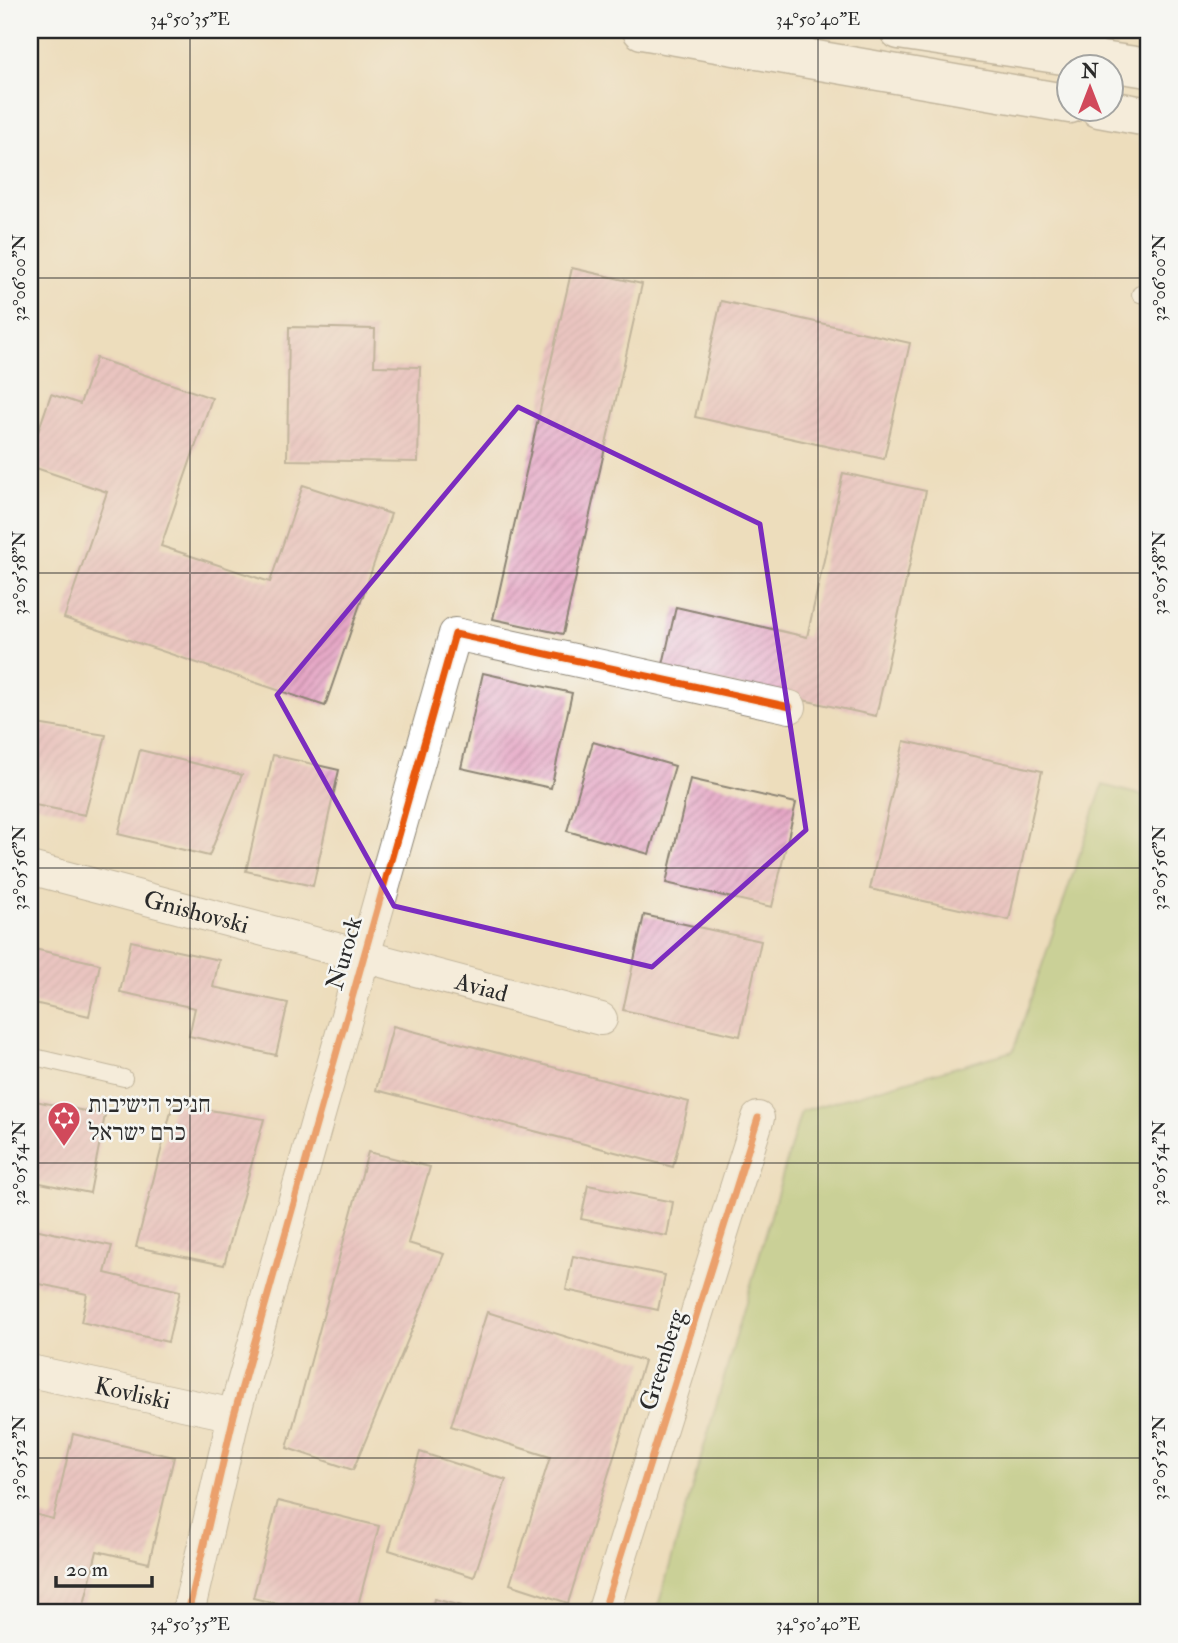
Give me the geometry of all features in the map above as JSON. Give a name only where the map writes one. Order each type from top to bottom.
[{"type":"main road","points":[[642,30],[1056,102]]},
{"type":"main road","points":[[899,30],[1148,68]]},
{"type":"main road","points":[[1126,113],[1148,117]]},
{"type":"street","name":"Nurock","points":[[188,1613],[234,1415],[455,634],[790,707]]},
{"type":"street","name":"Gnishovski","points":[[30,868],[363,958]]},
{"type":"street","name":"Aviad","points":[[363,958],[601,1019]]},
{"type":"street","name":"Greenberg","points":[[603,1613],[758,1118]]},
{"type":"street","name":"Kovliski","points":[[30,1371],[234,1415]]},
{"type":"lane","points":[[30,1056],[124,1078]]},
{"type":"highlighted area","points":[[518,407],[760,524],[806,830],[652,967],[394,906],[277,695]]},
{"type":"green space","points":[[1103,785],[1148,797],[1148,1613],[656,1613],[801,1111],[1013,1051]]},
{"type":"building","points":[[572,268],[642,284],[563,634],[493,619]]},
{"type":"building","points":[[721,301],[910,343],[884,459],[695,417]]},
{"type":"building","points":[[289,327],[375,329],[374,366],[420,367],[418,462],[287,460]]},
{"type":"building","points":[[96,358],[212,398],[161,546],[270,582],[303,485],[391,514],[325,706],[64,618],[107,492],[30,466],[30,455],[51,394],[80,404]]},
{"type":"building","points":[[843,473],[926,491],[876,716],[662,669],[676,607],[807,637]]},
{"type":"building","points":[[483,673],[572,693],[551,788],[461,768]]},
{"type":"building","points":[[30,723],[106,735],[85,815],[30,804]]},
{"type":"building","points":[[904,741],[1042,771],[1009,920],[870,889]]},
{"type":"building","points":[[593,742],[675,766],[649,854],[567,831]]},
{"type":"building","points":[[140,750],[242,775],[209,856],[118,834]]},
{"type":"building","points":[[273,755],[339,770],[313,886],[246,871]]},
{"type":"building","points":[[690,779],[796,803],[772,907],[666,883]]},
{"type":"building","points":[[644,915],[761,941],[740,1036],[623,1010]]},
{"type":"building","points":[[131,941],[219,960],[213,987],[288,1003],[276,1055],[189,1036],[195,1008],[120,992]]},
{"type":"building","points":[[30,948],[100,964],[89,1016],[30,1002]]},
{"type":"building","points":[[393,1026],[689,1102],[673,1167],[376,1090]]},
{"type":"building","name":"חניכי הישיבות כרם ישראל","points":[[30,1100],[105,1115],[90,1193],[30,1181]]},
{"type":"building","points":[[173,1104],[264,1119],[224,1265],[136,1247]]},
{"type":"building","points":[[368,1152],[430,1167],[408,1243],[444,1254],[353,1470],[287,1448]]},
{"type":"building","points":[[588,1185],[673,1202],[667,1236],[581,1219]]},
{"type":"building","points":[[30,1228],[112,1246],[105,1273],[180,1291],[168,1342],[81,1322],[87,1294],[30,1282]]},
{"type":"building","points":[[573,1256],[665,1275],[658,1310],[566,1290]]},
{"type":"building","points":[[487,1312],[644,1361],[568,1603],[510,1584],[550,1457],[451,1426]]},
{"type":"building","points":[[73,1434],[174,1457],[149,1563],[97,1551],[82,1613],[30,1613],[30,1513],[53,1519]]},
{"type":"building","points":[[420,1452],[506,1480],[474,1577],[389,1550]]},
{"type":"building","points":[[278,1501],[379,1526],[356,1613],[315,1613],[253,1598]]},
{"type":"building","points":[[434,1599],[487,1612],[487,1613],[431,1613]]},
{"type":"cycle path","points":[[188,1613],[234,1415],[455,634],[790,707]]},
{"type":"cycle path","points":[[603,1613],[758,1118]]},
{"type":"place","name":"חניכי הישיבות כרם ישראל","points":[[64,1148]]}]
